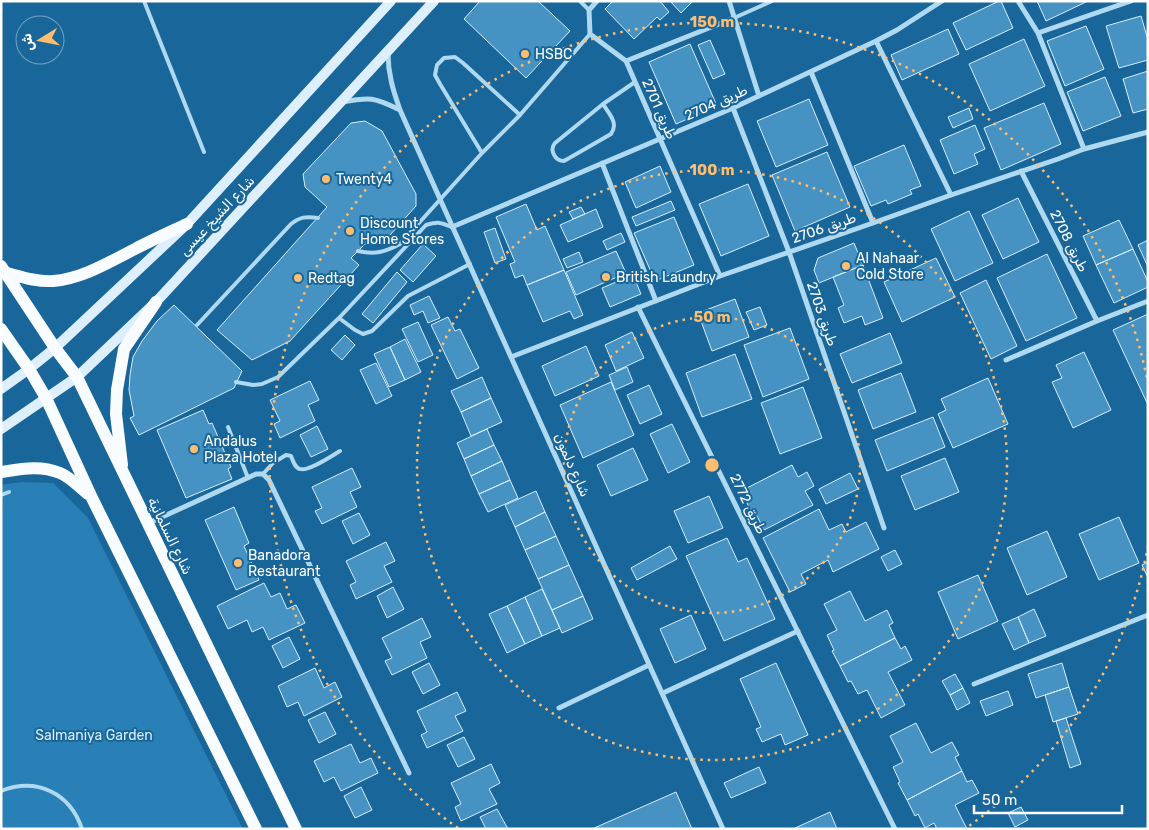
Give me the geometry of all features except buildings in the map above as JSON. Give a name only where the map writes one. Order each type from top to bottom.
[{"type":"main road","name":"شارع الشيخ عيسى","points":[[1,389],[29,370],[55,348],[187,224],[391,1]]},
{"type":"main road","name":"شارع الشيخ عيسى","points":[[1,429],[76,377],[156,302],[434,1]]},
{"type":"main road","points":[[4,269],[32,280],[53,281],[75,276],[88,272],[187,224]]},
{"type":"main road","name":"شارع السلمانية","points":[[4,269],[76,377],[296,829]]},
{"type":"main road","points":[[123,474],[116,414],[117,390],[124,349],[156,302]]},
{"type":"main road","points":[[1,329],[46,398],[92,498],[256,829]]},
{"type":"main road","points":[[1,472],[31,467],[61,473],[92,498]]},
{"type":"street","points":[[590,34],[589,10],[597,1]]},
{"type":"street","points":[[729,1],[759,96]]},
{"type":"street","name":"طريق 2704","points":[[452,227],[733,108],[876,41],[942,1]]},
{"type":"street","points":[[1018,1],[1038,33],[1084,149]]},
{"type":"street","points":[[1038,33],[1131,1]]},
{"type":"street","points":[[626,61],[734,18]]},
{"type":"street","name":"طريق 2701","points":[[590,34],[626,61],[720,276]]},
{"type":"street","points":[[876,41],[952,195]]},
{"type":"street","name":"شارع دلمون","points":[[388,50],[390,80],[400,110],[723,829]]},
{"type":"street","points":[[811,72],[872,224]]},
{"type":"street","points":[[339,103],[363,98],[373,99],[382,101],[400,110]]},
{"type":"street","name":"طريق 2703","points":[[733,108],[789,252],[884,528]]},
{"type":"street","name":"طريق 2706","points":[[512,357],[720,276],[1084,149],[1148,132]]},
{"type":"street","points":[[602,163],[656,301]]},
{"type":"street","name":"طريق 2708","points":[[1021,171],[1097,321]]},
{"type":"street","points":[[1006,360],[1148,301]]},
{"type":"street","name":"طريق 2772","points":[[638,307],[895,829]]},
{"type":"street","points":[[147,524],[256,474],[264,474],[409,773]]},
{"type":"street","points":[[974,684],[1148,615]]},
{"type":"street","points":[[663,693],[798,631]]},
{"type":"street","points":[[559,708],[650,665]]},
{"type":"lane","points":[[144,1],[204,152]]},
{"type":"lane","points":[[580,1],[589,10]]},
{"type":"lane","points":[[734,18],[772,1]]},
{"type":"lane","points":[[358,251],[377,253],[389,250],[400,244],[482,153],[520,115],[590,34]]},
{"type":"lane","points":[[482,153],[435,75],[437,65],[444,58],[455,57],[463,63],[520,115]]},
{"type":"lane","points":[[603,104],[614,120],[614,130],[611,134],[564,161],[559,161],[552,152],[553,145],[603,104],[635,82]]},
{"type":"lane","points":[[197,325],[291,224],[299,218],[308,216],[318,218]]},
{"type":"lane","points":[[236,382],[253,385],[262,384],[278,377],[339,318],[426,225],[441,222],[452,227]]},
{"type":"lane","points":[[339,318],[363,334],[372,331],[408,296],[470,264]]},
{"type":"lane","points":[[228,427],[248,478]]},
{"type":"lane","points":[[264,474],[273,464],[286,455],[291,456],[296,466],[300,469],[307,469],[340,451]]},
{"type":"lane","points":[[1,495],[9,492]]},
{"type":"lane","points":[[1,790],[25,785],[51,791],[72,808],[79,819],[82,829]]},
{"type":"green space","name":"Salmaniya Garden","points":[[21,482],[53,483],[88,518],[243,829],[1,829],[1,485]]},
{"type":"place","name":"HSBC","points":[[525,54]]},
{"type":"place","name":"Twenty4","points":[[326,179]]},
{"type":"place","name":"Discount Home Stores","points":[[350,231]]},
{"type":"place","name":"Al Nahaar Cold Store","points":[[846,266]]},
{"type":"place","name":"British Laundry","points":[[606,277]]},
{"type":"place","name":"Redtag","points":[[298,278]]},
{"type":"place","name":"Andalus Plaza Hotel","points":[[194,449]]},
{"type":"place","name":"Banadora Restaurant","points":[[238,563]]}]
